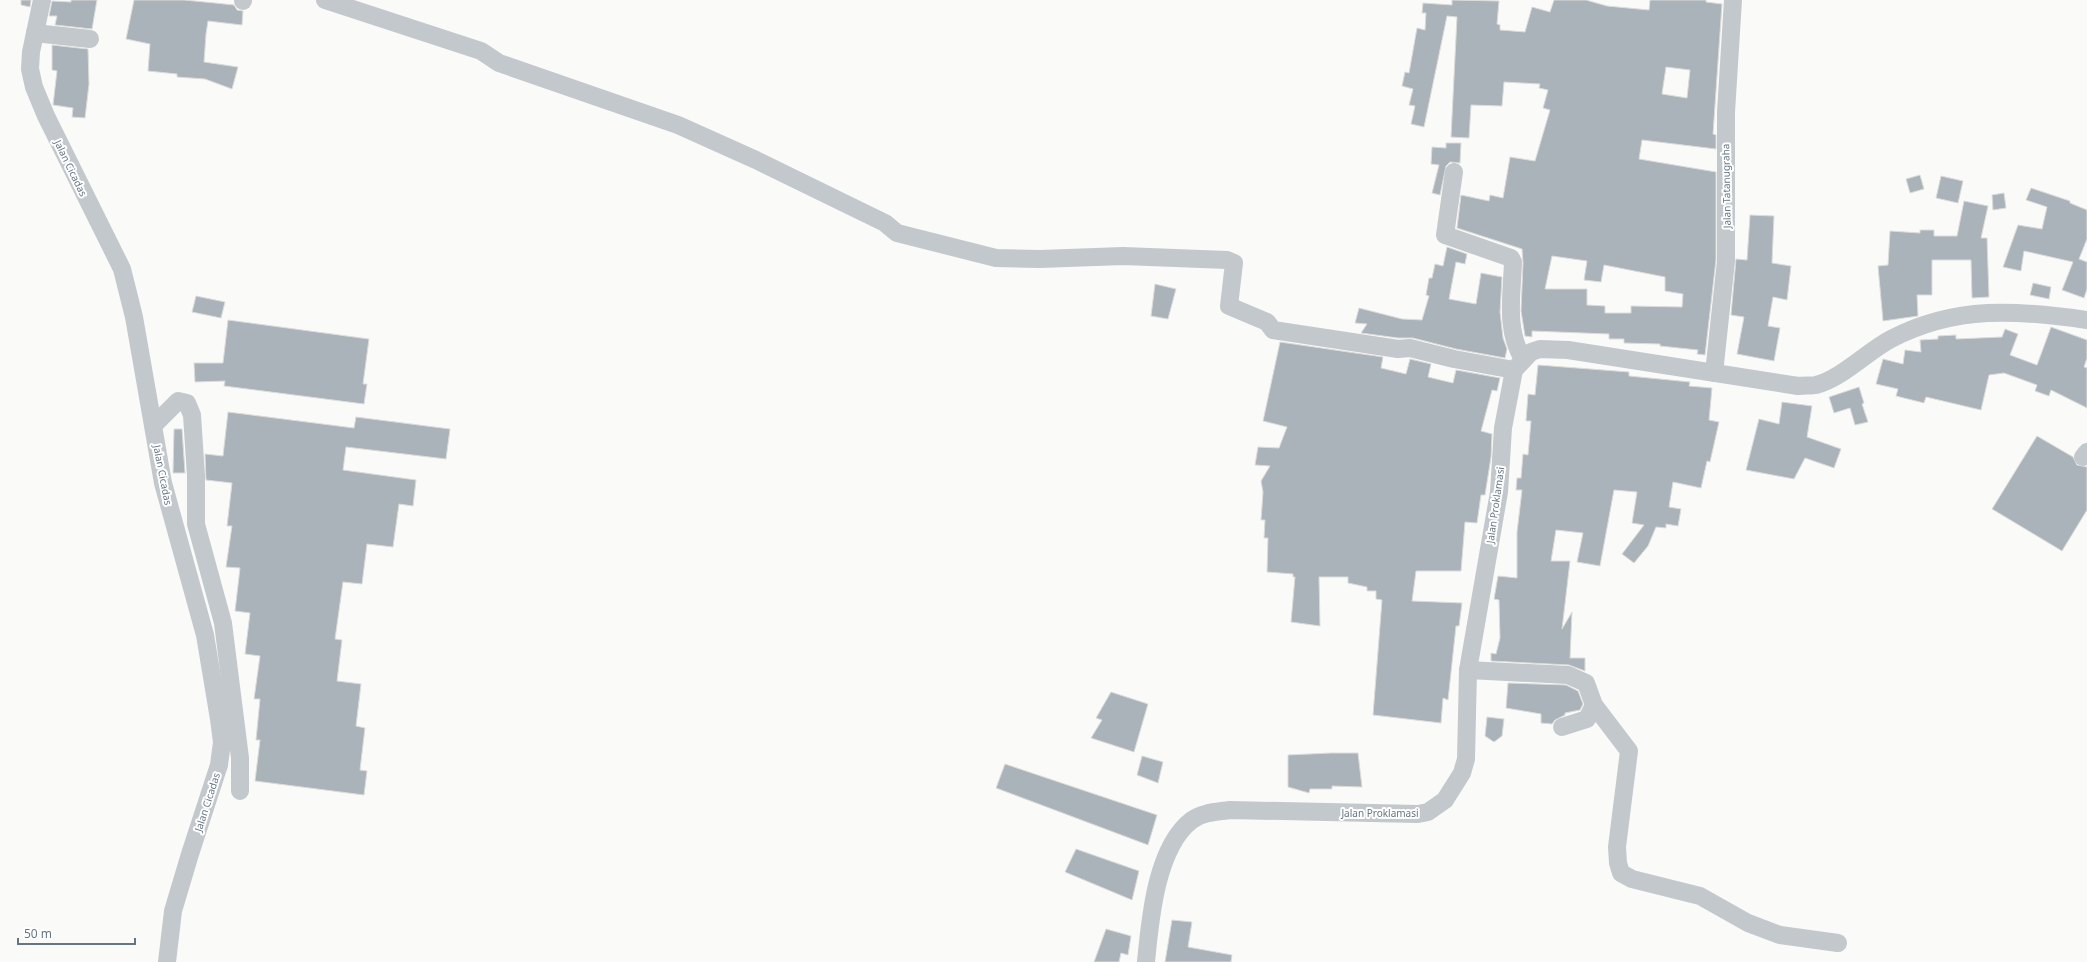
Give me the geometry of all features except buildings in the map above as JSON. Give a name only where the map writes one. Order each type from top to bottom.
[{"type":"street","name":"Jalan Cicadas","points":[[42,0],[35,33],[30,69],[34,87],[46,116],[122,269],[134,316],[163,483],[206,635],[222,742],[220,765],[190,854],[173,911],[167,962]]},
{"type":"street","points":[[326,0],[481,51],[493,61],[678,125],[756,160],[885,223],[897,233],[989,256],[1040,259],[1122,256],[1231,261],[1228,306],[1267,322],[1273,330],[1398,350],[1410,348],[1454,359],[1518,365]]},
{"type":"street","name":"Jalan Tatanugraha","points":[[1714,373],[1726,260],[1726,112],[1733,0]]},
{"type":"street","points":[[35,33],[90,38]]},
{"type":"street","points":[[1454,172],[1445,235],[1509,256],[1511,258],[1513,262],[1511,316],[1513,339],[1518,365]]},
{"type":"street","points":[[1518,365],[1531,352],[1540,349],[1568,350],[1798,386],[1817,384],[1844,371],[1872,350],[1893,338],[1922,326],[1956,315],[2015,312],[2087,320]]},
{"type":"street","name":"Jalan Proklamasi","points":[[1146,962],[1150,927],[1160,877],[1174,839],[1193,820],[1207,813],[1230,810],[1418,814],[1428,812],[1445,800],[1462,773],[1466,759],[1468,670],[1499,492],[1503,428],[1518,365]]},
{"type":"street","points":[[154,425],[178,401],[187,403],[192,422],[196,476],[196,524],[223,623],[240,758],[240,791]]},
{"type":"street","points":[[1468,670],[1572,677],[1586,683],[1594,705],[1629,751],[1617,847],[1618,864],[1621,873],[1632,878],[1700,896],[1748,923],[1780,935],[1838,943]]},
{"type":"street","points":[[1562,727],[1587,719],[1594,705]]}]
